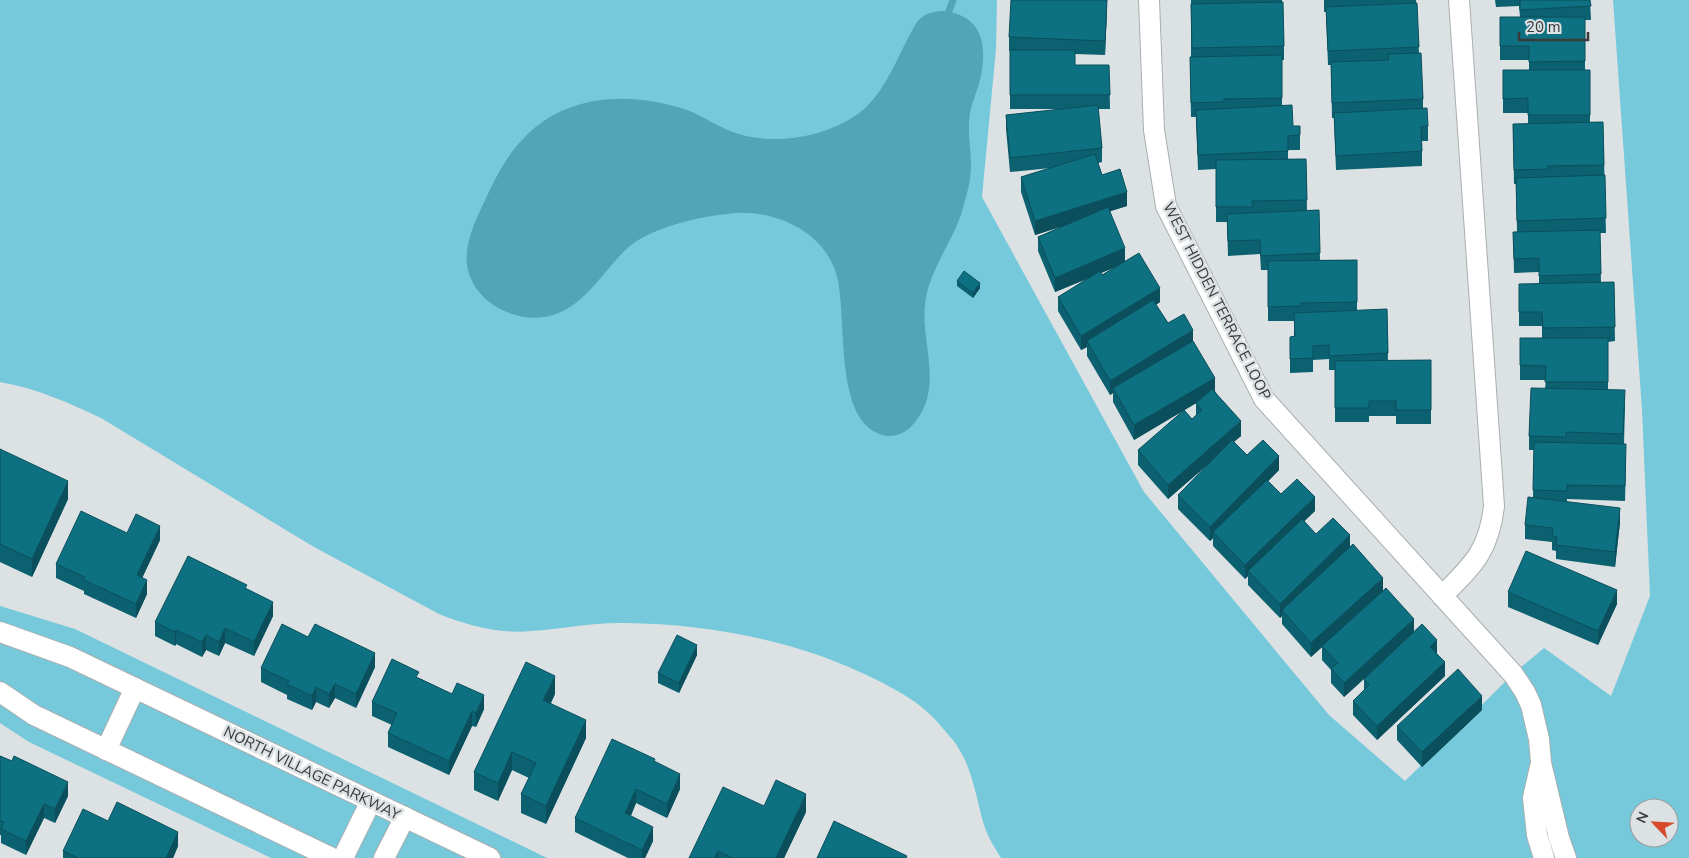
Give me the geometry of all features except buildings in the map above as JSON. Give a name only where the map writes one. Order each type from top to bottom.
[{"type":"street","name":"WEST HIDDEN TERRACE LOOP","points":[[1149,0],[1154,130],[1166,206],[1264,399],[1513,674],[1525,692],[1536,722],[1541,763],[1559,838],[1566,858]]},
{"type":"street","points":[[1442,596],[1480,555],[1490,532],[1494,506],[1459,0]]},
{"type":"street","name":"NORTH VILLAGE PARKWAY","points":[[0,632],[70,656],[490,858]]},
{"type":"street","points":[[106,750],[134,688]]},
{"type":"street","points":[[0,692],[34,715],[332,858]]},
{"type":"street","points":[[1541,763],[1533,798],[1537,835],[1544,858]]},
{"type":"street","points":[[343,858],[371,801]]},
{"type":"street","points":[[384,858],[405,817]]},
{"type":"shaded area","points":[[0,0],[997,0],[996,49],[982,197],[1144,492],[1329,715],[1405,781],[1513,674],[1544,648],[1611,696],[1650,596],[1642,410],[1613,0],[1689,0],[1689,858],[1001,858],[987,832],[970,772],[953,740],[919,705],[877,680],[848,666],[786,645],[754,637],[690,627],[613,623],[519,632],[484,628],[462,622],[439,614],[314,547],[101,418],[26,388],[0,382]]},
{"type":"shaded area","points":[[941,11],[955,13],[966,18],[974,25],[982,44],[982,67],[969,120],[971,165],[967,192],[959,220],[936,267],[927,291],[924,318],[930,375],[929,389],[920,415],[912,426],[905,431],[893,436],[886,436],[877,433],[863,422],[853,404],[848,382],[844,358],[839,287],[835,270],[819,244],[808,234],[781,220],[752,213],[737,213],[696,219],[666,227],[640,239],[630,246],[576,303],[553,315],[539,318],[511,314],[498,308],[477,290],[470,278],[467,264],[467,251],[474,225],[509,155],[539,124],[577,105],[598,100],[620,99],[663,103],[684,109],[732,132],[754,137],[787,139],[820,132],[850,119],[872,101],[887,80],[917,22],[928,14]]},
{"type":"shaded area","points":[[0,606],[75,629],[547,858],[271,858],[29,742],[0,723]]},
{"type":"waterway","points":[[949,11],[953,0]]}]
